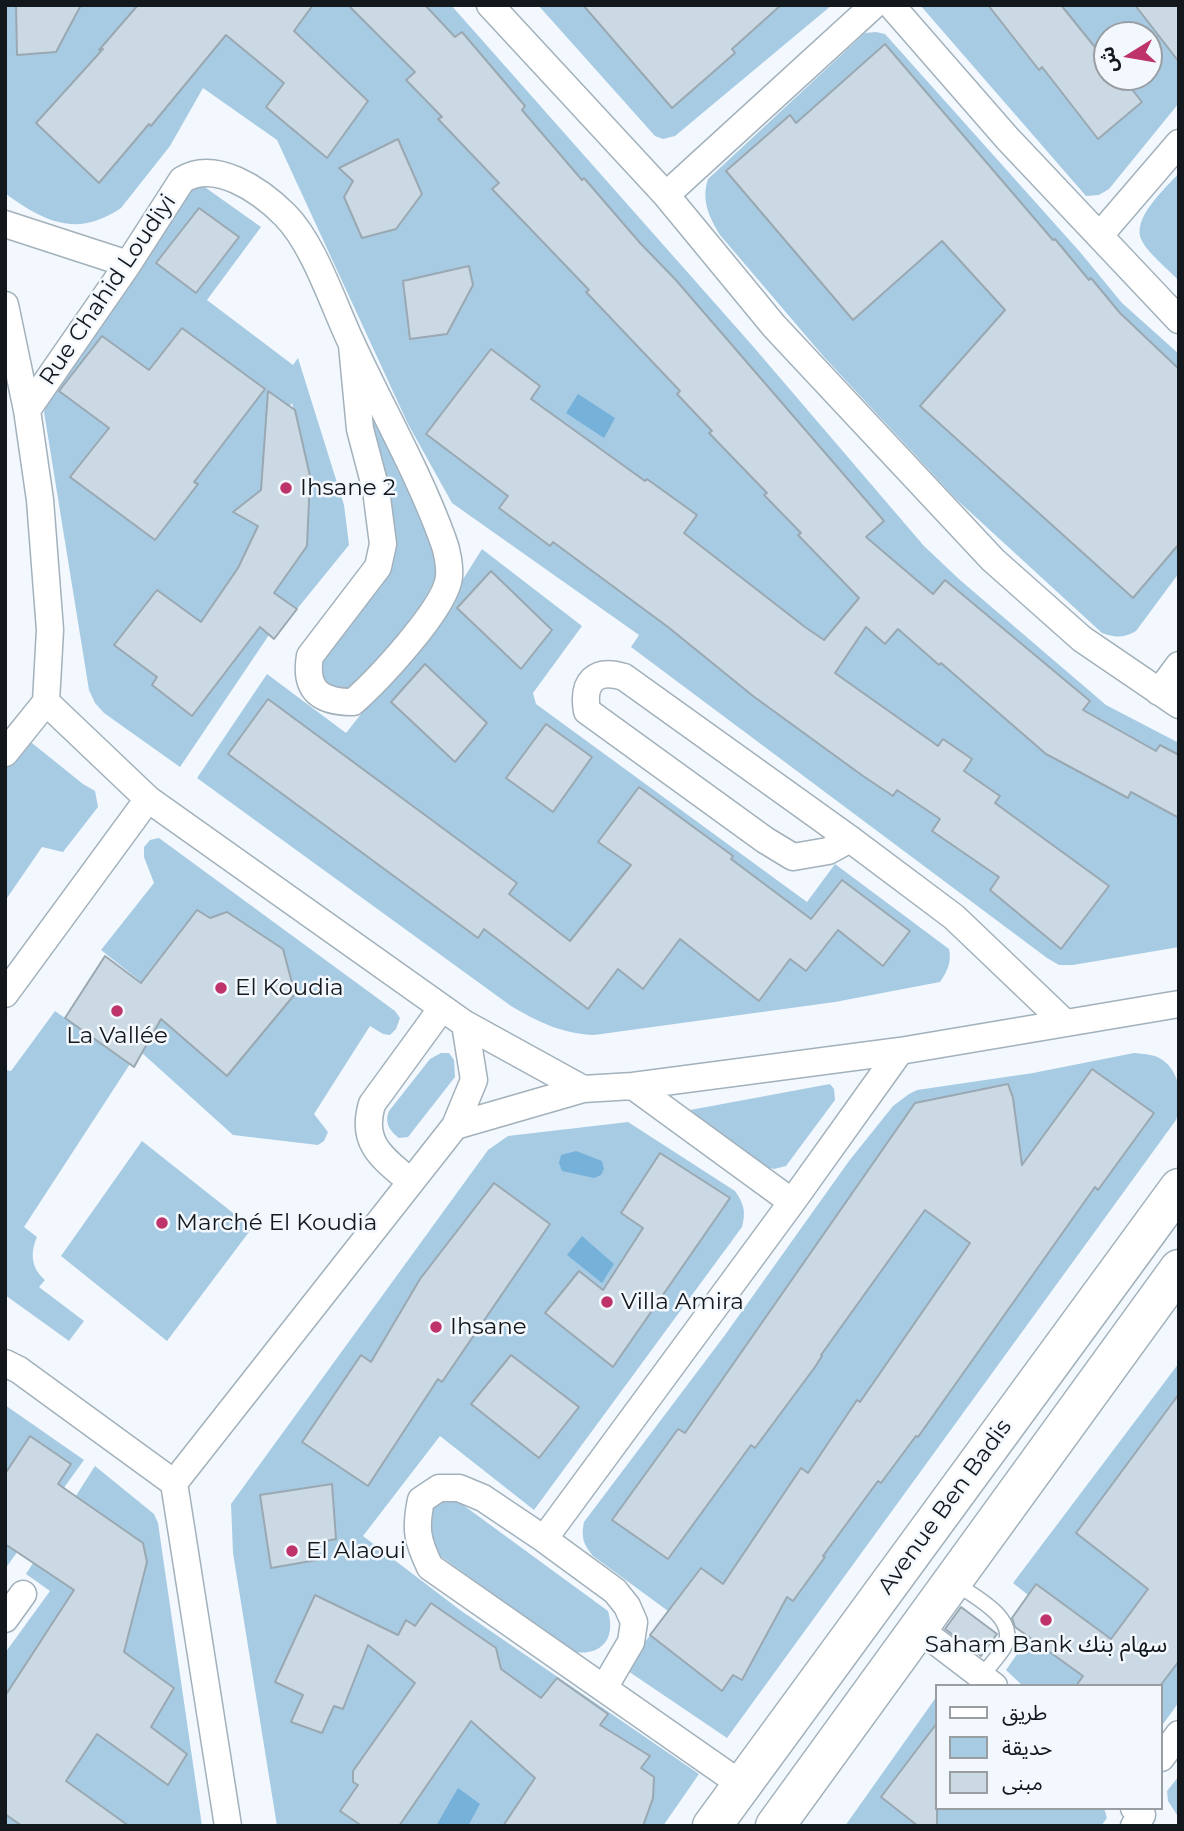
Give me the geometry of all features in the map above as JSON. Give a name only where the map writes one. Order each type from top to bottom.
[{"type":"main road","name":"Avenue Ben Badis","points":[[712,1826],[1179,1188]]},
{"type":"main road","points":[[775,1826],[1179,1269]]},
{"type":"street","points":[[490,5],[666,195],[774,326],[993,560],[1082,639],[1169,699],[1179,665]]},
{"type":"street","points":[[666,195],[874,5]]},
{"type":"street","points":[[891,5],[1007,138],[1179,320]]},
{"type":"street","points":[[1100,235],[1179,143]]},
{"type":"street","name":"Rue Chahid Loudiyi","points":[[27,410],[128,264],[182,180],[192,174],[205,172],[229,177],[260,195],[286,216],[309,249],[352,345],[421,483],[444,544],[449,578],[436,607],[377,680],[353,702],[336,702],[323,698],[311,683],[307,670],[310,656],[378,567],[383,544],[376,490],[360,429],[352,345]]},
{"type":"street","points":[[5,224],[128,264]]},
{"type":"street","points":[[5,305],[27,410],[40,500],[50,630],[46,702],[5,753]]},
{"type":"street","points":[[850,839],[828,851],[793,857],[765,840],[587,710],[585,698],[588,684],[598,675],[611,673],[624,677],[850,839],[954,917],[1064,1022]]},
{"type":"street","points":[[46,702],[148,799],[465,1024],[583,1089]]},
{"type":"street","points":[[5,994],[148,799]]},
{"type":"street","points":[[454,1126],[583,1089],[633,1086],[900,1051],[1179,1004]]},
{"type":"street","points":[[411,1182],[386,1161],[372,1144],[367,1121],[372,1104],[442,1007]]},
{"type":"street","points":[[174,1483],[454,1126],[474,1080],[465,1024]]},
{"type":"street","points":[[544,1539],[900,1051]]},
{"type":"street","points":[[633,1086],[792,1202]]},
{"type":"street","points":[[5,1363],[19,1370],[174,1483],[228,1826]]},
{"type":"street","points":[[604,1688],[631,1642],[634,1622],[627,1606],[615,1591],[483,1498],[458,1488],[439,1488],[421,1500],[415,1525],[419,1545],[430,1567],[742,1784]]},
{"type":"street","points":[[5,1619],[23,1594]]},
{"type":"street","points":[[918,1628],[988,1681]]},
{"type":"street","points":[[1163,1755],[1179,1734]]},
{"type":"lane","points":[[952,1581],[998,1614],[1007,1629],[1005,1647],[988,1681]]},
{"type":"green space","points":[[5,5],[451,5],[751,344],[924,546],[1106,705],[1179,743],[1179,947],[1073,965],[1059,965],[1047,958],[631,647],[639,635],[452,503],[408,424],[277,140],[203,88],[170,146],[121,208],[105,217],[76,224],[62,223],[34,212],[6,194]]},
{"type":"green space","points":[[538,5],[832,5],[675,136],[663,139],[655,136]]},
{"type":"green space","points":[[920,5],[1179,5],[1179,103],[1109,189],[1099,195],[1086,196]]},
{"type":"green space","points":[[865,33],[885,34],[1080,252],[1122,303],[1179,354],[1179,573],[1132,633],[1111,636],[1102,633],[956,499],[824,357],[720,235],[710,215],[705,194],[708,179]]},
{"type":"green space","points":[[1179,173],[1179,281],[1149,251],[1140,232],[1141,223],[1151,204]]},
{"type":"green space","points":[[199,183],[261,227],[207,300],[293,365],[298,358],[344,505],[349,545],[297,609],[274,593],[307,546],[310,476],[292,403],[264,441],[261,520],[238,568],[220,595],[269,635],[180,767],[104,713],[89,690],[44,412],[51,393],[191,185]]},
{"type":"green space","points":[[370,402],[434,547],[437,571],[431,587],[411,619],[384,653],[346,691],[329,686],[321,676],[323,654],[387,570]]},
{"type":"green space","points":[[482,549],[582,626],[533,693],[536,704],[807,902],[835,864],[949,949],[948,967],[940,982],[835,1002],[594,1035],[561,1030],[511,1006],[197,778],[267,674],[346,733],[445,608]]},
{"type":"green space","points":[[27,739],[95,791],[98,807],[63,852],[42,847],[5,901],[5,767]]},
{"type":"green space","points":[[159,838],[395,1011],[400,1018],[396,1029],[390,1035],[370,1026],[314,1114],[328,1132],[324,1141],[318,1145],[233,1135],[142,1053],[169,1004],[101,950],[154,883],[144,857],[144,847],[150,840]]},
{"type":"green space","points":[[55,1011],[130,1064],[24,1227],[37,1237],[33,1260],[45,1280],[39,1287],[84,1321],[69,1341],[5,1295],[5,1070],[11,1071]]},
{"type":"green space","points":[[441,1053],[449,1053],[454,1060],[455,1077],[408,1137],[399,1138],[389,1126],[389,1111],[430,1059]]},
{"type":"green space","points":[[1134,1053],[1158,1057],[1173,1071],[1180,1096],[1176,1120],[727,1738],[625,1669],[668,1611],[593,1556],[584,1540],[584,1522],[725,1335],[849,1161],[893,1106],[917,1090],[1033,1073]]},
{"type":"green space","points":[[830,1084],[834,1089],[835,1100],[786,1166],[774,1169],[761,1166],[690,1110]]},
{"type":"green space","points":[[628,1122],[735,1191],[743,1208],[742,1227],[534,1510],[440,1436],[363,1536],[460,1610],[699,1774],[663,1826],[277,1826],[233,1553],[231,1504],[488,1150],[508,1136]]},
{"type":"green space","points":[[142,1141],[252,1228],[167,1341],[61,1256]]},
{"type":"green space","points":[[1179,1363],[1179,1702],[1163,1724],[1163,1684],[1021,1684],[1006,1670],[1029,1637],[1009,1622],[1028,1595],[1013,1583]]},
{"type":"green space","points":[[5,1405],[84,1460],[5,1569]]},
{"type":"green space","points":[[95,1466],[154,1514],[158,1523],[202,1826],[5,1826],[5,1653],[50,1591],[26,1574]]},
{"type":"green space","points":[[445,1499],[459,1502],[608,1611],[610,1630],[604,1644],[592,1651],[573,1652],[432,1550],[427,1532],[433,1505]]},
{"type":"green space","points":[[936,1697],[936,1810],[1105,1810],[1107,1818],[1101,1826],[845,1826]]},
{"type":"green space","points":[[1179,1776],[1179,1818],[1168,1801],[1167,1791]]},
{"type":"shaded area","points":[[578,394],[615,418],[604,438],[566,413]]},
{"type":"shaded area","points":[[576,1151],[602,1161],[604,1169],[601,1175],[594,1178],[562,1171],[559,1163],[561,1155]]},
{"type":"shaded area","points":[[582,1236],[614,1264],[602,1283],[567,1255]]},
{"type":"shaded area","points":[[458,1788],[480,1804],[468,1826],[436,1826]]},
{"type":"building","points":[[16,5],[81,5],[56,52],[17,55]]},
{"type":"building","points":[[138,5],[313,5],[294,31],[368,101],[327,158],[266,107],[284,83],[226,35],[151,126],[149,124],[99,183],[36,123],[103,49],[99,50]]},
{"type":"building","points":[[348,5],[425,5],[455,37],[462,32],[525,106],[522,110],[582,180],[584,178],[675,279],[884,521],[866,537],[933,594],[945,580],[1090,701],[1083,710],[1156,751],[1160,745],[1179,755],[1179,818],[1131,792],[1128,798],[1046,754],[898,629],[885,644],[866,627],[835,673],[938,746],[943,739],[972,759],[964,771],[1000,796],[995,803],[1109,886],[1061,949],[990,890],[999,877],[932,831],[940,819],[897,790],[893,796],[863,776],[753,696],[668,627],[553,542],[550,546],[499,508],[508,496],[426,434],[491,349],[540,386],[531,399],[697,515],[684,533],[824,640],[859,598],[798,535],[801,533],[764,495],[767,493],[709,433],[712,431],[677,394],[680,391],[586,292],[589,290],[492,189],[499,183],[438,119],[442,117],[406,80],[415,72]]},
{"type":"building","points":[[583,5],[781,5],[732,49],[735,53],[672,108]]},
{"type":"building","points":[[988,5],[1061,5],[1093,45],[1093,91],[1133,91],[1142,102],[1098,139],[1042,67],[1039,70]]},
{"type":"building","points":[[1135,5],[1179,5],[1179,62],[1163,41],[1163,21],[1147,21]]},
{"type":"building","points":[[885,44],[1089,280],[1091,278],[1120,313],[1179,369],[1179,544],[1133,598],[920,406],[1005,310],[942,241],[853,320],[726,171],[790,115],[796,123]]},
{"type":"building","points":[[398,139],[422,194],[396,229],[362,238],[344,197],[353,181],[339,168]]},
{"type":"building","points":[[199,208],[239,237],[196,293],[156,263]]},
{"type":"building","points":[[469,266],[473,285],[447,334],[410,339],[403,281]]},
{"type":"building","points":[[182,328],[265,389],[194,482],[198,484],[155,540],[70,477],[109,428],[59,391],[102,336],[149,370]]},
{"type":"building","points":[[268,391],[295,410],[310,476],[307,546],[274,593],[297,609],[274,639],[260,627],[192,716],[152,685],[157,677],[114,645],[157,590],[201,622],[238,568],[258,526],[233,512],[261,490]]},
{"type":"building","points":[[491,571],[552,630],[521,669],[457,608]]},
{"type":"building","points":[[425,664],[487,723],[455,762],[391,702]]},
{"type":"building","points":[[268,699],[517,883],[509,894],[570,941],[631,865],[598,842],[639,787],[733,856],[731,859],[811,919],[842,880],[910,931],[883,966],[838,930],[806,971],[790,959],[759,1001],[680,939],[643,989],[618,969],[588,1009],[484,929],[478,938],[228,754]]},
{"type":"building","points":[[546,724],[592,757],[553,812],[506,778]]},
{"type":"building","name":"El Koudia","points":[[197,910],[210,918],[227,912],[283,949],[295,994],[227,1076],[161,1019],[134,1067],[65,1018],[105,956],[141,983]]},
{"type":"building","points":[[1092,1069],[1154,1113],[1098,1190],[1095,1187],[918,1437],[916,1436],[881,1483],[878,1481],[793,1601],[787,1597],[742,1680],[733,1675],[722,1691],[650,1635],[701,1568],[723,1584],[801,1468],[808,1473],[970,1243],[925,1210],[815,1367],[755,1448],[751,1445],[668,1559],[612,1520],[678,1429],[685,1433],[915,1103],[1008,1084],[1013,1098],[1022,1165]]},
{"type":"building","points":[[660,1153],[730,1198],[613,1367],[545,1313],[579,1271],[603,1290],[643,1228],[621,1213]]},
{"type":"building","points":[[494,1183],[550,1224],[442,1382],[438,1379],[368,1486],[302,1442],[361,1355],[371,1362],[420,1279]]},
{"type":"building","points":[[511,1355],[579,1407],[539,1458],[471,1404]]},
{"type":"building","points":[[1179,1394],[1179,1661],[1162,1684],[1077,1684],[1083,1676],[1015,1627],[1012,1618],[1036,1584],[1111,1639],[1148,1589],[1076,1533]]},
{"type":"building","points":[[30,1436],[71,1464],[58,1484],[143,1543],[147,1562],[124,1652],[174,1688],[151,1727],[187,1754],[168,1785],[97,1734],[66,1781],[129,1826],[22,1826],[5,1814],[5,1696],[74,1590],[5,1544],[5,1474]]},
{"type":"building","name":"El Alaoui","points":[[332,1484],[336,1539],[316,1543],[317,1560],[271,1568],[260,1495]]},
{"type":"building","points":[[315,1595],[398,1635],[406,1620],[415,1626],[431,1603],[496,1648],[501,1669],[541,1698],[557,1678],[608,1714],[600,1725],[650,1756],[641,1768],[654,1777],[653,1798],[643,1826],[503,1826],[535,1778],[471,1721],[399,1826],[362,1826],[340,1811],[358,1785],[353,1782],[353,1771],[415,1683],[368,1645],[343,1709],[334,1706],[322,1733],[291,1722],[303,1695],[275,1682]]},
{"type":"building","points":[[961,1607],[997,1634],[981,1656],[945,1629]]},
{"type":"building","points":[[936,1724],[937,1826],[918,1826],[881,1797]]},
{"type":"place","name":"Ihsane 2","points":[[286,488]]},
{"type":"place","name":"El Koudia","points":[[221,988]]},
{"type":"place","name":"La Vallée","points":[[117,1011]]},
{"type":"place","name":"Marché El Koudia","points":[[162,1223]]},
{"type":"place","name":"Villa Amira","points":[[607,1302]]},
{"type":"place","name":"Ihsane","points":[[436,1327]]},
{"type":"place","name":"El Alaoui","points":[[292,1551]]},
{"type":"place","name":"Saham Bank سهام بنك","points":[[1046,1620]]}]
